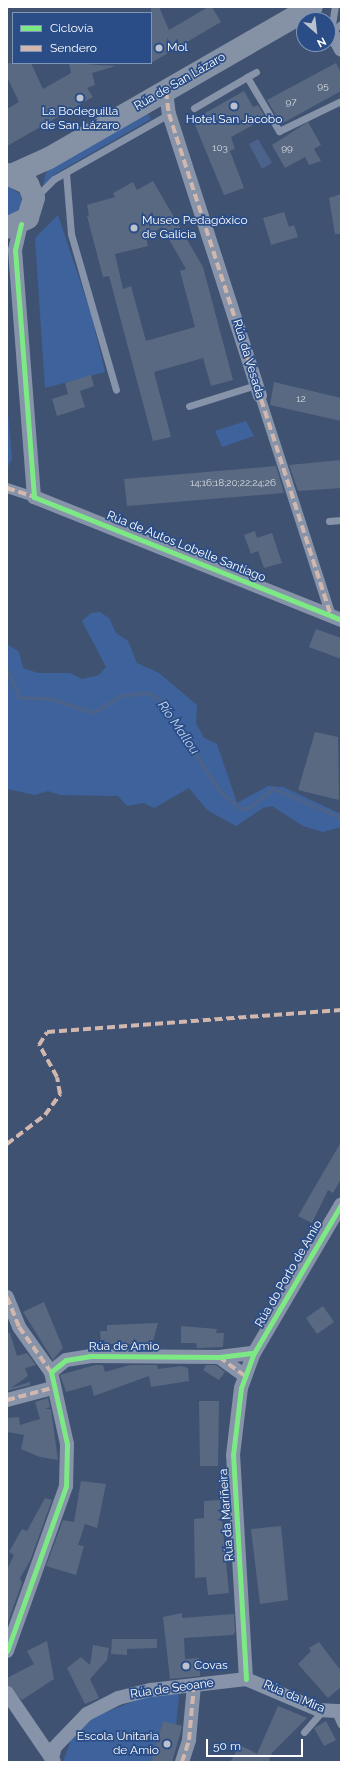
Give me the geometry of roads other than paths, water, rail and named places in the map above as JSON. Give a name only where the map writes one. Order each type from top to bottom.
[{"type":"main road","name":"Rúa de San Lázaro","points":[[9,174],[111,122],[312,7]]},
{"type":"main road","points":[[14,226],[32,212],[33,194],[42,158]]},
{"type":"main road","points":[[9,174],[21,178],[33,194]]},
{"type":"street","points":[[336,36],[341,50]]},
{"type":"street","name":"Rúa da Vesada","points":[[166,91],[169,114],[258,391],[336,618]]},
{"type":"street","points":[[14,226],[34,497]]},
{"type":"street","name":"Rúa de Autos Lobelle Santiago","points":[[7,488],[34,497],[336,618]]},
{"type":"street","name":"Rúa do Porto de Amio","points":[[254,1353],[341,1205]]},
{"type":"street","points":[[7,1297],[19,1327],[50,1372],[52,1388],[60,1407],[67,1444],[66,1486],[7,1651]]},
{"type":"street","name":"Rúa de Amio","points":[[50,1372],[66,1360],[90,1356],[219,1358],[254,1353]]},
{"type":"street","name":"Rúa da Mariñeira","points":[[246,1679],[233,1455],[236,1415],[245,1376],[254,1353]]},
{"type":"street","points":[[219,1358],[245,1376]]},
{"type":"street","points":[[7,1400],[52,1388]]},
{"type":"street","name":"Rúa de Seoane","points":[[53,1760],[55,1747],[71,1728],[102,1705],[134,1693],[246,1679]]},
{"type":"street","name":"Rúa da Mira","points":[[246,1679],[335,1715]]},
{"type":"street","points":[[182,1762],[189,1740],[194,1685]]},
{"type":"street","points":[[7,1693],[53,1760]]},
{"type":"lane","points":[[291,18],[296,17]]},
{"type":"lane","points":[[194,108],[256,72]]},
{"type":"lane","points":[[247,77],[276,129],[281,131],[341,101]]},
{"type":"lane","points":[[33,194],[66,173],[169,114]]},
{"type":"lane","points":[[78,130],[97,121],[111,122]]},
{"type":"lane","points":[[66,173],[71,234],[116,390]]},
{"type":"lane","points":[[189,406],[258,391]]},
{"type":"lane","points":[[329,521],[341,520]]},
{"type":"lane","points":[[304,1732],[335,1715]]},
{"type":"waterway","name":"Río Mallou","points":[[7,669],[20,698],[50,699],[94,713],[121,696],[149,693],[161,701],[219,790],[240,809],[248,809],[274,789],[341,818]]},
{"type":"place","name":"Mol","points":[[159,48]]},
{"type":"place","name":"La Bodeguilla de San Lázaro","points":[[80,98]]},
{"type":"place","name":"Hotel San Jacobo","points":[[234,106]]},
{"type":"place","name":"Museo Pedagóxico de Galicia","points":[[134,228]]},
{"type":"place","name":"Covas","points":[[186,1666]]},
{"type":"place","name":"Escola Unitaria de Amio","points":[[167,1744]]}]
